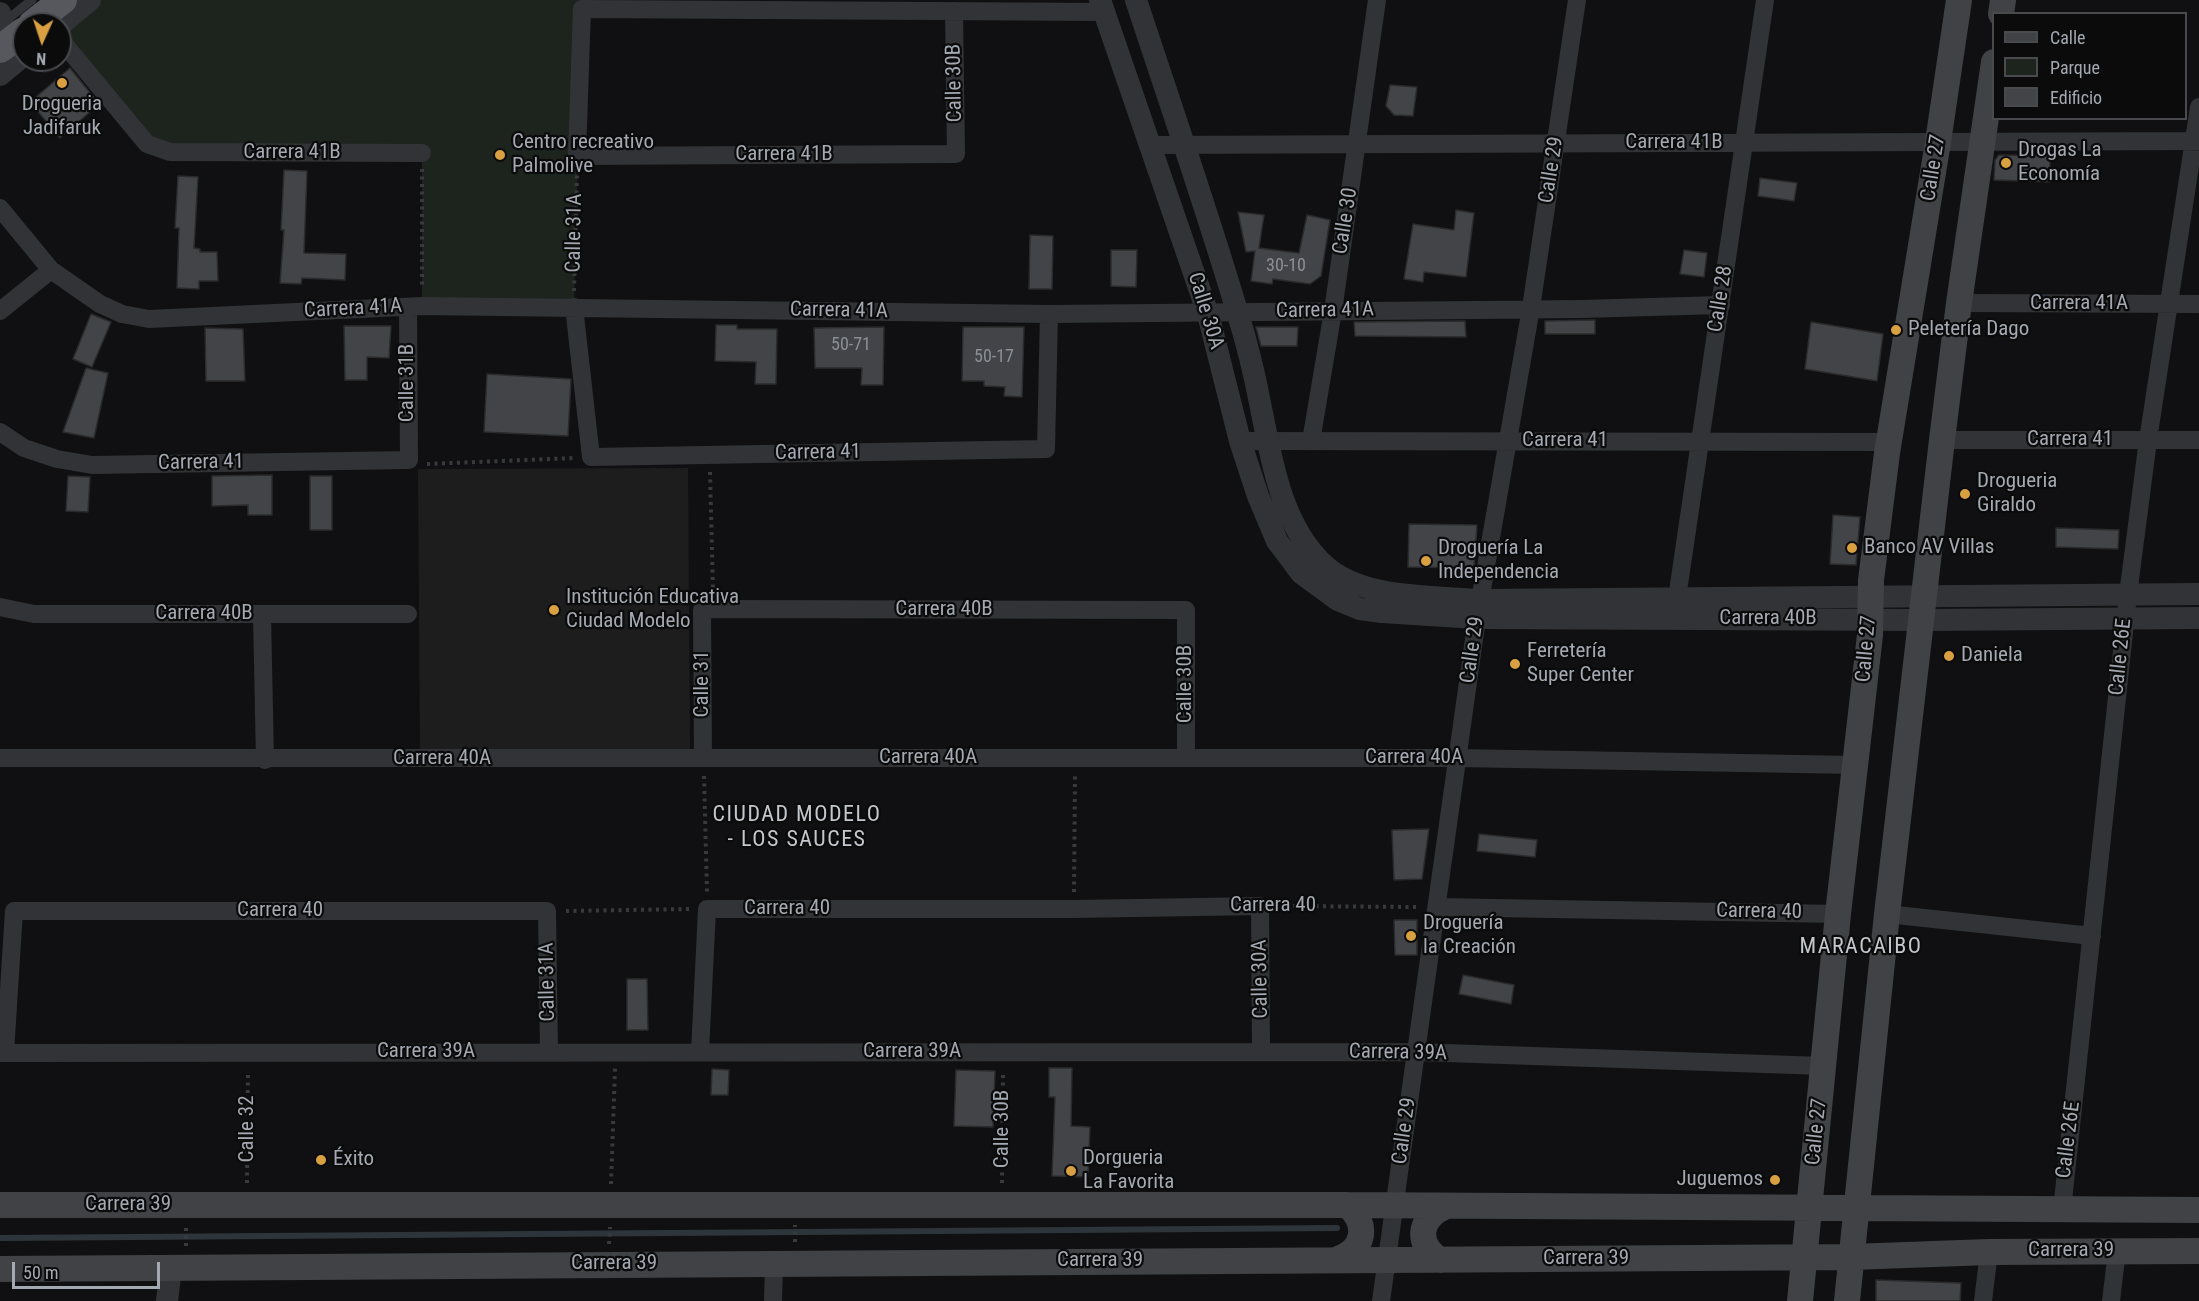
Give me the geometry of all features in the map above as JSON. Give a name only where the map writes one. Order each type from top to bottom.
[{"type":"highway","points":[[48,12],[63,0]]},
{"type":"main road","name":"Calle 27","points":[[1800,1301],[1838,914],[1856,765],[1871,608],[1871,580],[1889,442],[1959,0]]},
{"type":"main road","name":"Calle 27","points":[[1846,1301],[1887,914],[1942,441],[1959,303],[1992,74]]},
{"type":"main road","name":"Carrera 39","points":[[0,1205],[247,1205],[610,1213],[1002,1205],[2199,1210]]},
{"type":"main road","points":[[1338,1259],[1352,1252],[1362,1232],[1358,1216],[1347,1206]]},
{"type":"main road","points":[[1440,1260],[1427,1249],[1423,1232],[1430,1216],[1444,1207]]},
{"type":"main road","name":"Carrera 39","points":[[0,1269],[179,1259],[774,1264],[1851,1257],[1989,1252],[2199,1251]]},
{"type":"street","points":[[72,15],[90,0]]},
{"type":"street","name":"Calle 30A","points":[[1136,0],[1238,312],[1267,441],[1285,505],[1299,537],[1345,592]]},
{"type":"street","name":"Calle 30","points":[[1311,441],[1358,144],[1377,0]]},
{"type":"street","name":"Calle 29","points":[[1381,1301],[1479,609],[1531,308],[1577,0]]},
{"type":"street","name":"Calle 28","points":[[1677,598],[1766,0]]},
{"type":"street","points":[[577,156],[582,9],[954,11],[1102,6]]},
{"type":"street","name":"Calle 30A","points":[[1102,6],[1208,314],[1240,441],[1258,496],[1277,541],[1301,573],[1345,592]]},
{"type":"street","name":"Calle 30B","points":[[954,11],[956,154]]},
{"type":"street","name":"Carrera 41B","points":[[72,53],[147,144],[170,152],[422,153]]},
{"type":"street","name":"Calle 26E","points":[[2062,1210],[2128,595],[2148,440],[2196,141],[2199,107]]},
{"type":"street","name":"Carrera 41B","points":[[1149,145],[2196,141]]},
{"type":"street","name":"Carrera 41B","points":[[577,156],[956,154]]},
{"type":"street","name":"Carrera 41A","points":[[0,208],[51,270],[100,304],[122,314],[149,319],[415,307],[1208,314],[1720,305]]},
{"type":"street","points":[[0,311],[51,270]]},
{"type":"street","name":"Carrera 41A","points":[[1959,303],[2199,304]]},
{"type":"street","name":"Calle 31B","points":[[409,460],[415,307]]},
{"type":"street","points":[[574,307],[591,457]]},
{"type":"street","name":"Carrera 41","points":[[591,457],[1046,449],[1049,314]]},
{"type":"street","name":"Carrera 41","points":[[0,432],[24,448],[57,459],[92,465],[409,460]]},
{"type":"street","name":"Carrera 41","points":[[1942,441],[2199,440]]},
{"type":"street","name":"Carrera 41","points":[[1240,441],[1889,442]]},
{"type":"street","name":"Carrera 40B","points":[[1345,592],[1360,609],[1382,612],[1677,598],[1871,608]]},
{"type":"street","name":"Carrera 40B","points":[[1923,608],[2128,595],[2199,594]]},
{"type":"street","name":"Carrera 40B","points":[[0,607],[34,614],[408,614]]},
{"type":"street","name":"Carrera 40B","points":[[1479,609],[1923,608],[2125,620],[2199,618]]},
{"type":"street","name":"Carrera 40B","points":[[708,610],[1186,610]]},
{"type":"street","name":"Calle 31","points":[[703,758],[708,610]]},
{"type":"street","name":"Calle 30B","points":[[1186,610],[1186,758]]},
{"type":"street","points":[[262,614],[264,760]]},
{"type":"street","name":"Carrera 40A","points":[[0,758],[264,760],[1458,758],[1856,765]]},
{"type":"street","name":"Calle 30A","points":[[1260,906],[1262,1052]]},
{"type":"street","name":"Carrera 40","points":[[707,909],[1074,909],[1260,906]]},
{"type":"street","name":"Carrera 40","points":[[1437,907],[1838,914]]},
{"type":"street","points":[[700,1053],[707,909]]},
{"type":"street","name":"Carrera 40","points":[[3,1053],[14,911],[547,911]]},
{"type":"street","name":"Calle 31A","points":[[547,911],[549,1052]]},
{"type":"street","points":[[1887,914],[2092,936]]},
{"type":"street","name":"Carrera 39A","points":[[3,1053],[1417,1052],[1824,1066]]},
{"type":"street","points":[[2111,1301],[2117,1251]]},
{"type":"street","points":[[1983,1301],[1989,1252]]},
{"type":"street","points":[[167,1301],[179,1259]]},
{"type":"street","points":[[773,1301],[774,1264]]},
{"type":"lane","points":[[7,40],[32,0]]},
{"type":"path","points":[[415,307],[422,153]]},
{"type":"path","name":"Calle 31A","points":[[574,307],[577,156]]},
{"type":"path","points":[[708,610],[710,455]]},
{"type":"path","points":[[409,460],[420,464],[591,457]]},
{"type":"path","points":[[547,911],[707,909],[703,758]]},
{"type":"path","points":[[1074,909],[1076,758]]},
{"type":"path","name":"Carrera 40","points":[[1260,906],[1437,907]]},
{"type":"path","name":"Calle 30B","points":[[1002,1205],[1003,1052]]},
{"type":"path","name":"Calle 32","points":[[247,1205],[249,1053]]},
{"type":"path","points":[[609,1251],[615,1053]]},
{"type":"path","points":[[795,1248],[796,1219]]},
{"type":"path","points":[[179,1259],[186,1226]]},
{"type":"shaded area","name":"Institución Educativa Ciudad Modelo","points":[[688,468],[690,751],[420,752],[418,469]]},
{"type":"green space","name":"Centro recreativo Palmolive","points":[[90,0],[582,0],[574,307],[422,306],[422,153],[147,144],[72,53],[72,23]]},
{"type":"building","points":[[72,70],[99,104],[60,138],[30,102],[65,72]]},
{"type":"building","points":[[1390,85],[1417,87],[1413,116],[1394,115],[1386,106]]},
{"type":"building","points":[[1999,155],[2050,156],[2050,182],[1994,180],[1995,160]]},
{"type":"building","points":[[284,170],[307,171],[304,253],[346,254],[345,280],[302,278],[301,284],[280,283],[284,230],[281,230]]},
{"type":"building","points":[[178,176],[198,177],[194,248],[200,249],[200,252],[217,252],[218,281],[199,281],[199,289],[177,288],[179,228],[175,228]]},
{"type":"building","points":[[1760,178],[1797,183],[1794,201],[1758,196]]},
{"type":"building","points":[[1456,210],[1474,213],[1466,277],[1424,272],[1423,282],[1404,279],[1413,224],[1454,230]]},
{"type":"building","points":[[1238,212],[1264,215],[1259,248],[1299,253],[1307,215],[1330,220],[1321,276],[1310,284],[1273,279],[1272,284],[1251,281],[1255,251],[1246,252]]},
{"type":"building","points":[[1030,235],[1053,236],[1052,289],[1029,289]]},
{"type":"building","points":[[1111,250],[1137,250],[1136,287],[1111,286]]},
{"type":"building","points":[[1684,250],[1707,253],[1704,277],[1680,274]]},
{"type":"building","points":[[91,314],[111,322],[92,367],[73,359]]},
{"type":"building","points":[[1595,320],[1595,334],[1545,334],[1545,321]]},
{"type":"building","points":[[1465,321],[1466,337],[1355,336],[1354,322]]},
{"type":"building","points":[[1811,322],[1883,334],[1877,381],[1805,369]]},
{"type":"building","points":[[716,325],[737,325],[737,329],[777,329],[776,384],[755,384],[756,362],[715,361]]},
{"type":"building","points":[[344,326],[391,326],[389,358],[367,357],[367,380],[345,380]]},
{"type":"building","points":[[884,327],[883,385],[861,385],[862,368],[815,368],[814,328]]},
{"type":"building","points":[[963,327],[1024,327],[1022,397],[1004,396],[1005,387],[984,386],[984,381],[962,381]]},
{"type":"building","points":[[1256,327],[1298,327],[1297,346],[1261,346]]},
{"type":"building","points":[[205,328],[243,329],[245,381],[206,381]]},
{"type":"building","points":[[86,368],[108,373],[94,438],[63,432]]},
{"type":"building","points":[[487,374],[571,379],[568,436],[484,432]]},
{"type":"building","points":[[272,475],[272,515],[248,515],[248,505],[212,506],[212,476]]},
{"type":"building","points":[[68,476],[90,477],[88,512],[66,511]]},
{"type":"building","points":[[310,476],[332,476],[332,530],[310,530]]},
{"type":"building","points":[[1833,515],[1860,517],[1856,565],[1830,564]]},
{"type":"building","points":[[1409,524],[1477,525],[1474,568],[1408,567]]},
{"type":"building","points":[[2056,528],[2119,530],[2118,549],[2056,547]]},
{"type":"building","points":[[1429,829],[1422,879],[1394,880],[1392,830]]},
{"type":"building","points":[[1479,834],[1537,840],[1535,857],[1477,851]]},
{"type":"building","points":[[1394,920],[1417,920],[1417,955],[1395,955]]},
{"type":"building","points":[[1463,975],[1514,985],[1511,1004],[1459,994]]},
{"type":"building","points":[[627,979],[647,979],[648,1030],[627,1030]]},
{"type":"building","points":[[1049,1068],[1072,1068],[1071,1126],[1090,1127],[1088,1177],[1052,1176],[1055,1097],[1049,1097]]},
{"type":"building","points":[[712,1069],[729,1070],[728,1095],[711,1095]]},
{"type":"building","points":[[956,1070],[995,1071],[993,1127],[954,1126]]},
{"type":"building","points":[[1876,1280],[1961,1283],[1960,1301],[1876,1301]]},
{"type":"waterway","points":[[0,1238],[1337,1228]]},
{"type":"place","name":"Drogueria Jadifaruk","points":[[62,83]]},
{"type":"place","name":"Centro recreativo Palmolive","points":[[500,155]]},
{"type":"place","name":"Drogas La Economía","points":[[2006,163]]},
{"type":"place","name":"Peletería Dago","points":[[1896,330]]},
{"type":"place","name":"Drogueria Giraldo","points":[[1965,494]]},
{"type":"place","name":"Banco AV Villas","points":[[1852,548]]},
{"type":"place","name":"Droguería La Independencia","points":[[1426,561]]},
{"type":"place","name":"Institución Educativa Ciudad Modelo","points":[[554,610]]},
{"type":"place","name":"Daniela","points":[[1949,656]]},
{"type":"place","name":"Ferretería Super Center","points":[[1515,664]]},
{"type":"place","name":"Droguería la Creación","points":[[1411,936]]},
{"type":"place","name":"Éxito","points":[[321,1160]]},
{"type":"place","name":"Dorgueria La Favorita","points":[[1071,1171]]},
{"type":"place","name":"Juguemos","points":[[1775,1180]]},
{"type":"district","name":"CIUDAD MODELO - LOS SAUCES","points":[[797,828]]},
{"type":"district","name":"MARACAIBO","points":[[1861,947]]}]
